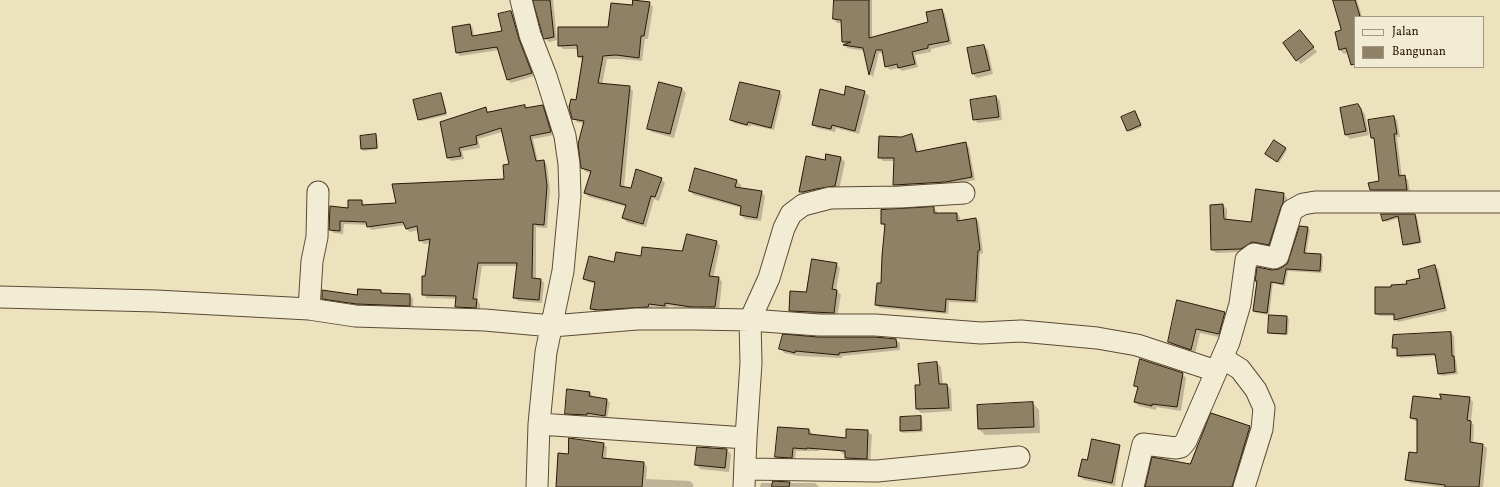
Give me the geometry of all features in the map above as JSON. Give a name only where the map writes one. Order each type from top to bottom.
[{"type":"street","points":[[520,0],[530,35],[546,76],[565,136],[569,164],[570,196],[563,272],[546,352],[539,424],[537,487]]},
{"type":"street","points":[[309,309],[312,261],[317,237],[318,192]]},
{"type":"street","points":[[964,193],[900,197],[830,198],[803,205],[791,214],[784,228],[770,278],[750,320],[751,363],[745,478],[877,472],[1018,457]]},
{"type":"street","points":[[1133,487],[1143,444],[1176,448],[1183,445],[1186,441],[1229,342],[1240,304],[1246,260],[1254,254],[1274,258],[1278,256],[1292,210],[1303,204],[1315,202],[1500,202]]},
{"type":"street","points":[[0,297],[156,301],[309,309],[355,316],[485,320],[552,326],[637,320],[750,320],[819,325],[895,326],[981,333],[1021,330],[1097,338],[1137,345],[1240,369],[1256,390],[1264,408],[1262,429],[1244,487]]},
{"type":"street","points":[[539,424],[746,438]]},
{"type":"building","points":[[533,0],[550,0],[554,37],[544,39]]},
{"type":"building","points":[[633,0],[650,2],[644,36],[641,36],[639,58],[616,55],[603,56],[598,83],[630,86],[620,186],[631,188],[636,169],[662,178],[655,197],[651,196],[643,224],[622,218],[626,205],[584,193],[591,171],[581,168],[578,144],[584,121],[572,119],[569,107],[571,99],[576,100],[583,56],[578,57],[577,45],[558,46],[558,27],[608,27],[611,3],[632,5]]},
{"type":"building","points":[[834,0],[869,0],[869,38],[928,22],[926,12],[942,9],[949,41],[928,45],[928,48],[912,52],[915,64],[898,68],[897,64],[885,67],[882,50],[876,50],[869,75],[863,48],[843,45],[851,42],[842,42],[841,20],[833,19]]},
{"type":"building","points":[[1333,0],[1355,0],[1360,16],[1354,16],[1354,64],[1351,65],[1346,48],[1339,50],[1335,32],[1341,30]]},
{"type":"building","points":[[511,11],[519,39],[532,73],[507,80],[497,47],[456,53],[452,27],[470,24],[472,36],[502,31],[498,14]]},
{"type":"building","points":[[1300,30],[1314,47],[1296,61],[1283,43]]},
{"type":"building","points":[[984,45],[990,70],[972,74],[967,48]]},
{"type":"building","points":[[659,82],[682,88],[670,134],[647,129]]},
{"type":"building","points":[[740,82],[780,91],[771,128],[748,122],[747,125],[730,120]]},
{"type":"building","points":[[846,86],[865,91],[855,131],[832,125],[831,129],[812,125],[820,89],[844,95]]},
{"type":"building","points":[[441,93],[446,113],[418,120],[413,100]]},
{"type":"building","points":[[996,96],[999,117],[973,120],[970,100]]},
{"type":"building","points":[[1358,104],[1361,109],[1366,131],[1345,135],[1340,108]]},
{"type":"building","points":[[525,105],[525,108],[543,105],[551,132],[530,136],[536,161],[544,160],[547,186],[544,225],[533,224],[532,278],[541,279],[539,300],[513,298],[517,263],[478,263],[473,299],[477,299],[476,308],[455,307],[456,296],[422,295],[422,276],[425,276],[430,239],[419,241],[417,226],[406,229],[403,222],[367,227],[366,222],[340,221],[340,231],[329,230],[330,206],[348,208],[348,200],[362,200],[362,205],[396,203],[392,184],[504,179],[503,165],[509,164],[501,128],[476,136],[477,144],[459,148],[461,156],[447,158],[440,122],[486,107],[487,112]]},
{"type":"building","points":[[1135,111],[1141,125],[1127,131],[1121,117]]},
{"type":"building","points":[[1394,116],[1397,134],[1394,134],[1399,176],[1405,175],[1407,190],[1370,190],[1368,183],[1379,181],[1374,138],[1371,138],[1368,120]]},
{"type":"building","points":[[376,134],[377,148],[361,149],[360,136]]},
{"type":"building","points":[[912,134],[916,152],[966,142],[972,177],[946,182],[893,185],[894,158],[878,158],[879,136],[901,137]]},
{"type":"building","points":[[1274,140],[1286,148],[1277,162],[1265,154]]},
{"type":"building","points":[[826,154],[841,157],[835,186],[799,192],[806,156],[825,160]]},
{"type":"building","points":[[695,168],[737,180],[735,187],[762,191],[757,218],[740,215],[741,206],[689,191]]},
{"type":"building","points":[[1256,189],[1284,193],[1283,203],[1269,245],[1252,242],[1241,249],[1211,250],[1210,205],[1223,204],[1224,219],[1251,222]]},
{"type":"building","points":[[934,207],[934,213],[957,213],[957,221],[976,218],[980,250],[978,251],[975,301],[946,299],[945,312],[875,305],[877,283],[881,283],[885,224],[881,224],[881,210]]},
{"type":"building","points":[[1381,214],[1415,214],[1420,242],[1403,245],[1398,216],[1383,221]]},
{"type":"building","points":[[1300,226],[1308,227],[1304,253],[1321,254],[1320,271],[1286,269],[1283,284],[1271,282],[1267,313],[1253,311],[1257,281],[1255,281],[1257,267],[1272,270],[1279,269],[1287,264]]},
{"type":"building","points":[[687,234],[717,241],[709,276],[719,277],[715,307],[691,307],[665,303],[665,306],[649,304],[648,307],[599,310],[590,309],[595,282],[583,279],[589,256],[614,262],[616,252],[641,256],[642,247],[682,251]]},
{"type":"building","points":[[812,259],[837,263],[832,289],[837,290],[834,313],[789,311],[790,291],[806,292]]},
{"type":"building","points":[[1435,265],[1445,308],[1394,320],[1394,314],[1375,314],[1375,287],[1391,287],[1391,285],[1407,284],[1406,281],[1420,278],[1418,270]]},
{"type":"building","points":[[358,289],[381,290],[381,293],[410,294],[410,306],[356,304],[322,299],[322,290],[357,295]]},
{"type":"building","points":[[1177,300],[1225,312],[1219,334],[1196,329],[1191,350],[1168,342]]},
{"type":"building","points":[[1269,315],[1287,316],[1286,334],[1268,333]]},
{"type":"building","points":[[1451,332],[1452,356],[1454,356],[1455,372],[1438,374],[1435,354],[1397,356],[1397,348],[1392,348],[1393,335]]},
{"type":"building","points":[[783,334],[818,337],[875,337],[896,339],[897,347],[839,353],[839,355],[795,351],[795,353],[779,349]]},
{"type":"building","points":[[1140,359],[1183,373],[1177,407],[1152,404],[1152,406],[1134,402],[1138,387],[1134,386]]},
{"type":"building","points":[[937,362],[939,384],[947,384],[949,408],[916,409],[915,385],[920,385],[918,364]]},
{"type":"building","points":[[567,389],[590,392],[589,396],[607,399],[605,416],[587,413],[587,415],[565,414]]},
{"type":"building","points":[[1440,394],[1470,397],[1467,420],[1471,421],[1470,442],[1483,444],[1479,487],[1445,487],[1445,485],[1405,480],[1409,452],[1417,453],[1417,419],[1410,418],[1413,396],[1441,399]]},
{"type":"building","points":[[1033,402],[1034,427],[978,429],[977,405]]},
{"type":"building","points":[[1211,413],[1250,426],[1232,487],[1145,487],[1152,457],[1190,464]]},
{"type":"building","points":[[921,416],[921,430],[900,431],[900,417]]},
{"type":"building","points":[[778,427],[809,429],[809,434],[846,438],[846,429],[868,430],[867,459],[845,458],[845,451],[807,448],[793,448],[792,458],[775,457]]},
{"type":"building","points":[[569,438],[604,443],[602,458],[644,462],[642,487],[556,487],[558,453],[568,454]]},
{"type":"building","points":[[1092,439],[1120,445],[1112,483],[1078,476],[1082,459],[1087,460]]},
{"type":"building","points":[[697,447],[727,449],[725,468],[695,465]]},
{"type":"building","points":[[773,481],[790,482],[789,487],[772,487]]}]
